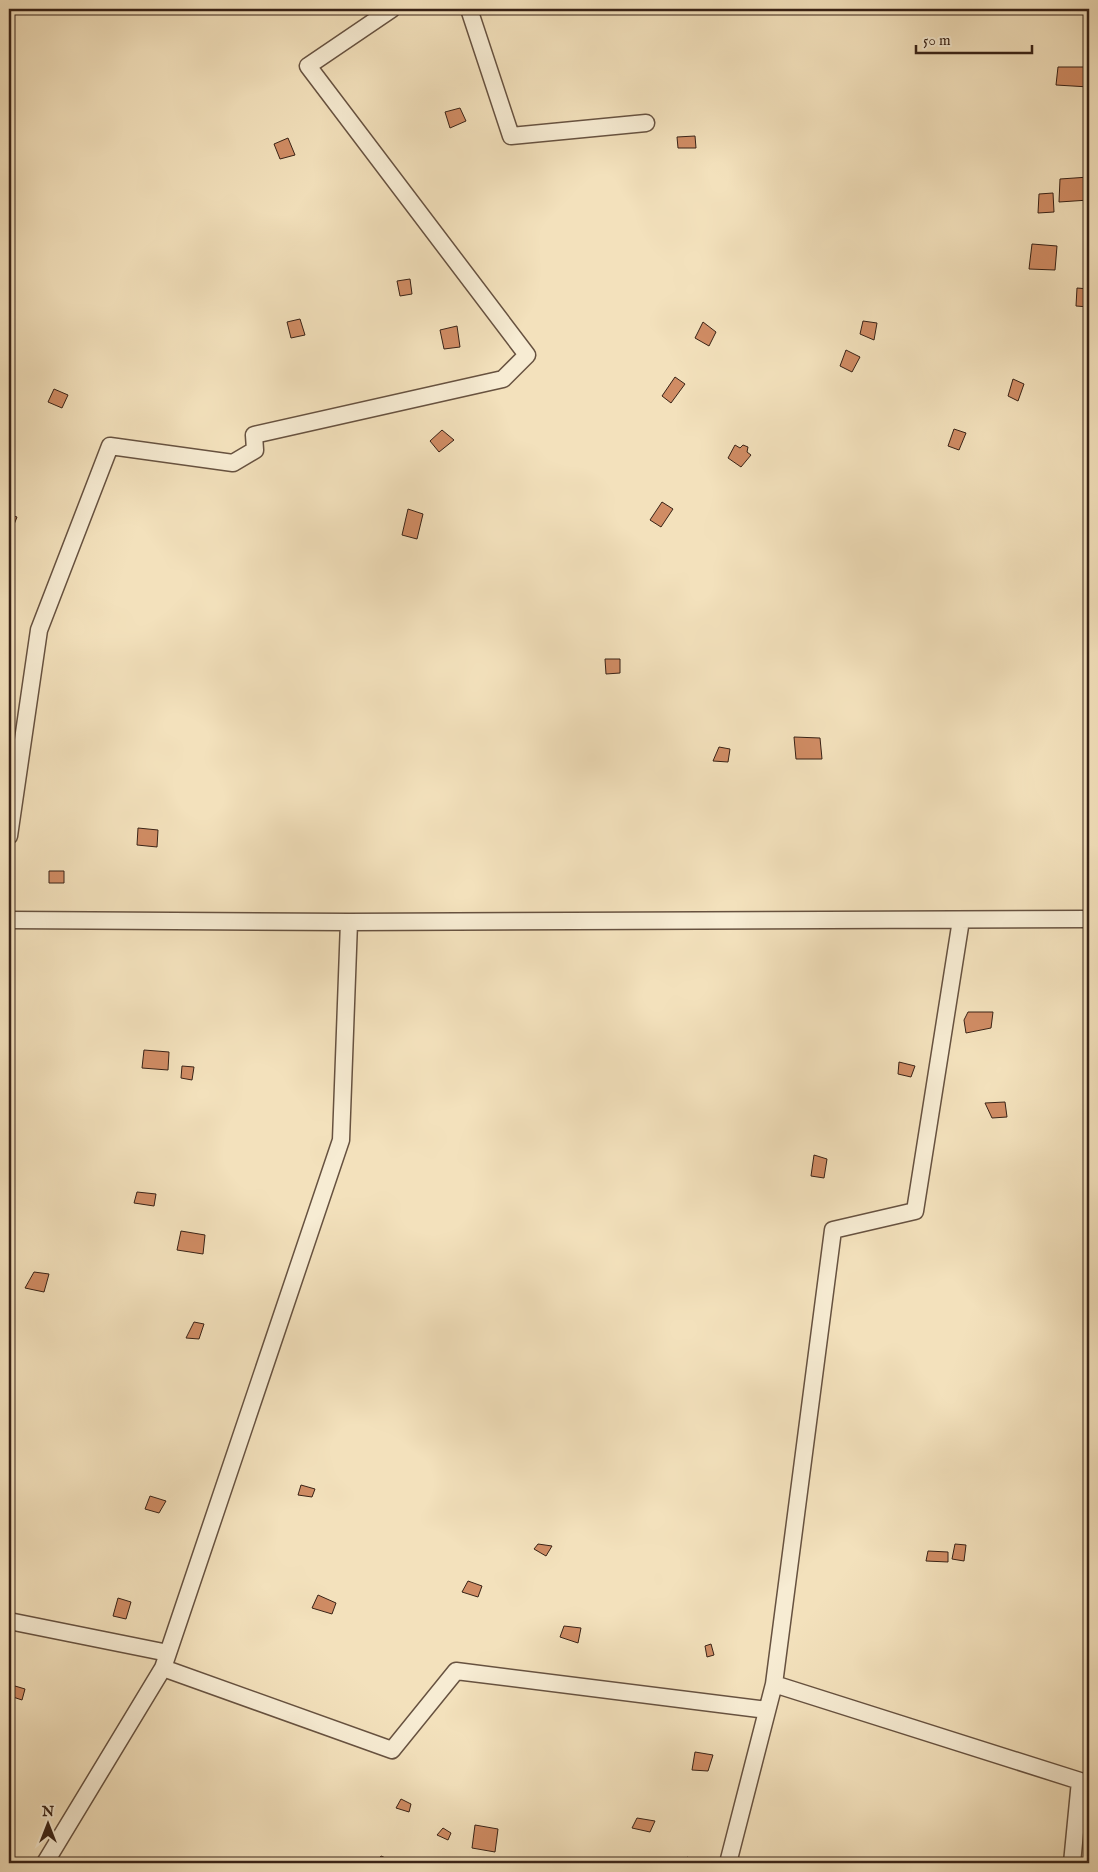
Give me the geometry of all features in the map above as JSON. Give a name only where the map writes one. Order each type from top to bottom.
[{"type":"street","points":[[9,836],[39,630],[110,446],[233,463],[255,450],[254,435],[503,379],[527,355],[308,66],[392,9]]},
{"type":"street","points":[[470,9],[511,136],[646,123]]},
{"type":"street","points":[[9,920],[349,922],[1089,919]]},
{"type":"street","points":[[728,1863],[774,1684],[833,1230],[915,1211],[961,920]]},
{"type":"street","points":[[45,1863],[166,1661],[341,1140],[349,922]]},
{"type":"street","points":[[9,1621],[166,1661],[392,1750],[456,1671],[768,1710]]},
{"type":"street","points":[[774,1684],[1085,1782],[1072,1863]]},
{"type":"building","points":[[1058,67],[1089,67],[1089,87],[1056,85]]},
{"type":"building","points":[[460,108],[466,121],[450,128],[445,112]]},
{"type":"building","points":[[695,136],[696,148],[678,148],[677,137]]},
{"type":"building","points":[[288,138],[295,155],[280,159],[274,144]]},
{"type":"building","points":[[1089,177],[1089,200],[1059,202],[1060,179]]},
{"type":"building","points":[[1053,193],[1054,212],[1038,213],[1039,194]]},
{"type":"building","points":[[1032,244],[1057,246],[1055,270],[1029,269]]},
{"type":"building","points":[[410,279],[412,294],[400,296],[397,281]]},
{"type":"building","points":[[1077,288],[1089,289],[1089,307],[1076,306]]},
{"type":"building","points":[[300,319],[305,335],[291,338],[287,322]]},
{"type":"building","points":[[863,321],[877,323],[874,340],[860,334]]},
{"type":"building","points":[[703,322],[716,332],[709,346],[695,338]]},
{"type":"building","points":[[457,326],[460,347],[444,349],[440,330]]},
{"type":"building","points":[[846,350],[860,357],[852,372],[840,366]]},
{"type":"building","points":[[675,377],[685,384],[671,403],[662,396]]},
{"type":"building","points":[[1013,379],[1024,384],[1018,401],[1008,396]]},
{"type":"building","points":[[54,389],[68,395],[62,408],[48,402]]},
{"type":"building","points":[[954,429],[966,433],[959,450],[948,446]]},
{"type":"building","points":[[442,430],[454,440],[439,452],[430,441]]},
{"type":"building","points":[[735,445],[740,448],[743,445],[748,447],[747,452],[751,455],[741,467],[728,458]]},
{"type":"building","points":[[662,502],[673,509],[661,527],[650,520]]},
{"type":"building","points":[[408,509],[423,514],[417,539],[402,535]]},
{"type":"building","points":[[9,514],[17,517],[11,532],[9,531]]},
{"type":"building","points":[[605,659],[620,659],[620,673],[606,674]]},
{"type":"building","points":[[794,737],[820,738],[822,759],[796,759]]},
{"type":"building","points":[[719,747],[730,749],[728,762],[713,761]]},
{"type":"building","points":[[138,828],[158,830],[157,847],[137,845]]},
{"type":"building","points":[[49,871],[64,871],[64,883],[49,883]]},
{"type":"building","points":[[968,1012],[993,1012],[991,1028],[966,1033],[964,1020]]},
{"type":"building","points":[[144,1050],[169,1052],[168,1070],[142,1068]]},
{"type":"building","points":[[899,1062],[915,1066],[911,1077],[898,1074]]},
{"type":"building","points":[[182,1066],[194,1067],[192,1080],[181,1078]]},
{"type":"building","points":[[1005,1102],[1007,1117],[992,1118],[985,1103]]},
{"type":"building","points":[[814,1155],[827,1159],[824,1178],[811,1176]]},
{"type":"building","points":[[137,1192],[156,1194],[154,1206],[134,1203]]},
{"type":"building","points":[[181,1231],[205,1235],[203,1254],[177,1250]]},
{"type":"building","points":[[34,1272],[49,1274],[44,1292],[25,1288]]},
{"type":"building","points":[[194,1322],[204,1324],[199,1339],[186,1338]]},
{"type":"building","points":[[301,1485],[315,1489],[312,1497],[298,1495]]},
{"type":"building","points":[[150,1496],[166,1501],[159,1513],[145,1509]]},
{"type":"building","points":[[538,1544],[552,1546],[546,1556],[534,1549]]},
{"type":"building","points":[[955,1544],[966,1545],[964,1561],[952,1559]]},
{"type":"building","points":[[928,1551],[948,1552],[948,1562],[926,1561]]},
{"type":"building","points":[[468,1581],[482,1586],[478,1597],[462,1592]]},
{"type":"building","points":[[318,1595],[336,1603],[332,1614],[312,1608]]},
{"type":"building","points":[[118,1598],[131,1602],[126,1619],[113,1616]]},
{"type":"building","points":[[564,1626],[581,1628],[578,1643],[560,1637]]},
{"type":"building","points":[[711,1644],[714,1655],[707,1657],[705,1646]]},
{"type":"building","points":[[15,1686],[25,1689],[22,1700],[10,1696]]},
{"type":"building","points":[[695,1752],[713,1755],[708,1771],[692,1770]]},
{"type":"building","points":[[401,1799],[411,1804],[409,1812],[396,1808]]},
{"type":"building","points":[[637,1818],[655,1821],[650,1832],[632,1828]]},
{"type":"building","points":[[475,1825],[498,1829],[495,1852],[472,1848]]},
{"type":"building","points":[[443,1828],[451,1833],[448,1840],[437,1835]]},
{"type":"building","points":[[381,1856],[395,1862],[376,1863]]},
{"type":"building","points":[[687,1857],[699,1863],[684,1863]]}]
